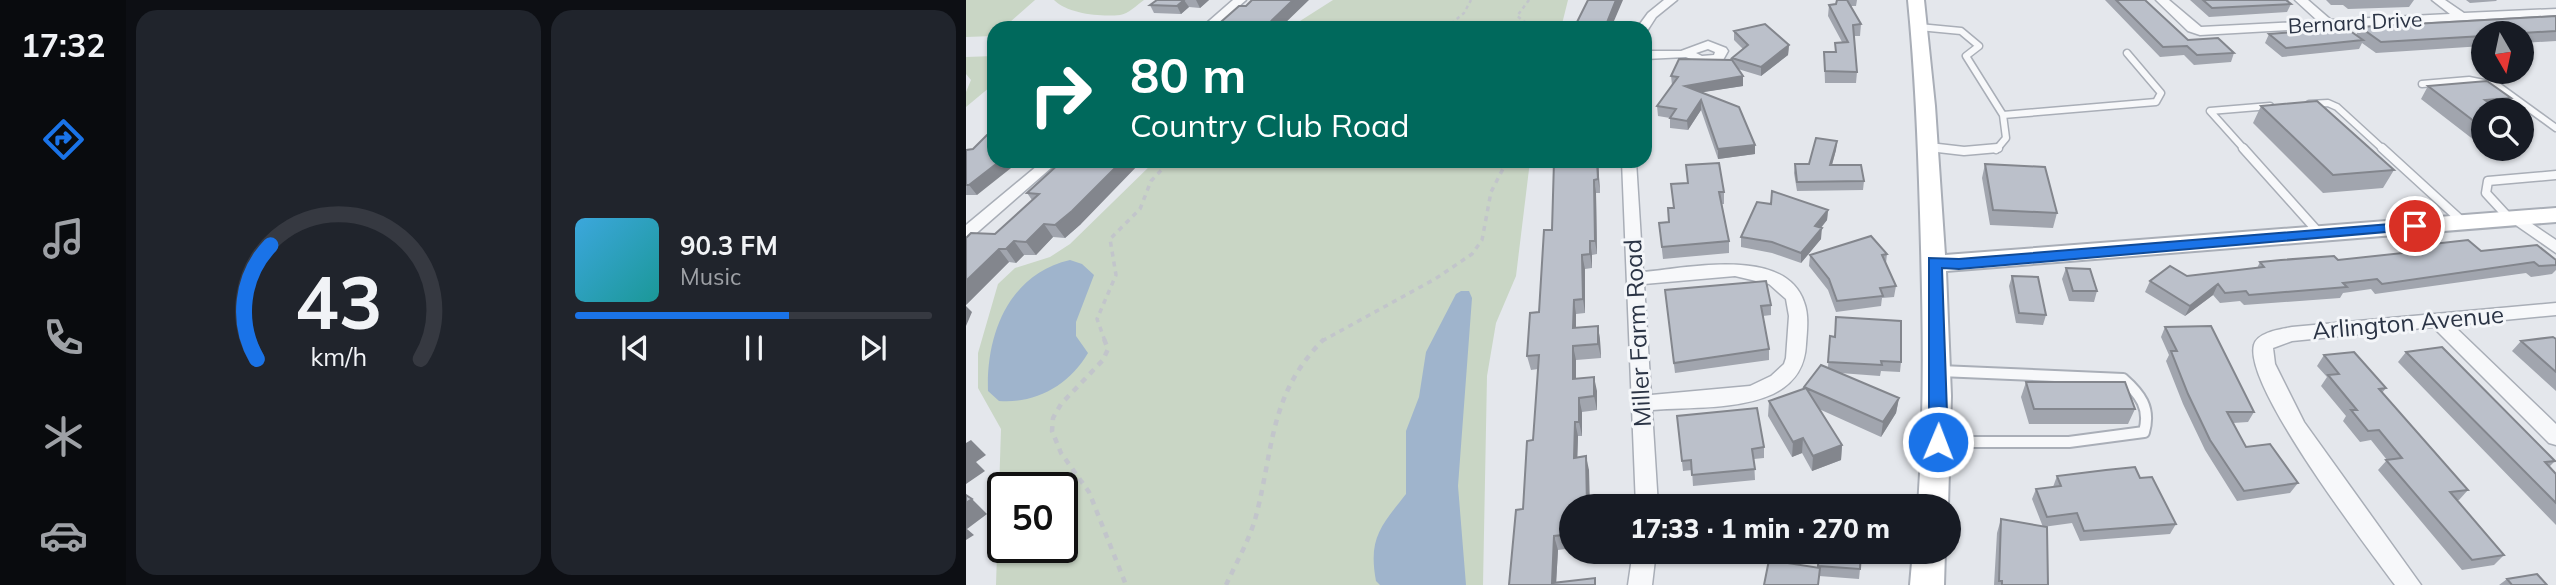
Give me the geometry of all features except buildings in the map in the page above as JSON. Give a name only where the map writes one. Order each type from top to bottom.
[{"type":"main road","points":[[1916,0],[1928,147],[1938,371],[1938,442],[1934,494]]},
{"type":"main road","points":[[1934,262],[1959,264],[2556,215]]},
{"type":"main road","points":[[1927,585],[1929,564]]},
{"type":"street","points":[[1215,21],[1240,0]]},
{"type":"street","points":[[1648,21],[1671,0]]},
{"type":"street","name":"Bernard Drive","points":[[2162,0],[2195,31],[2556,12]]},
{"type":"street","points":[[2301,0],[2328,24]]},
{"type":"street","points":[[2438,0],[2461,17]]},
{"type":"street","points":[[1652,55],[1689,53]]},
{"type":"street","points":[[966,233],[1044,168]]},
{"type":"street","name":"Miller Farm Road","points":[[1629,168],[1646,494]]},
{"type":"street","points":[[966,217],[985,218]]},
{"type":"street","points":[[2512,218],[2556,248]]},
{"type":"street","points":[[1635,279],[1754,272],[1787,287],[1794,295],[1800,311],[1794,362],[1790,371],[1765,390],[1750,394],[1642,403]]},
{"type":"street","name":"Arlington Avenue","points":[[2409,585],[2307,443],[2270,377],[2262,359],[2263,345],[2277,337],[2292,334],[2556,309]]},
{"type":"street","points":[[2437,320],[2556,437]]},
{"type":"street","points":[[1640,585],[1643,564]]},
{"type":"lane","points":[[1919,27],[1963,31],[1975,38],[1979,46],[1966,55],[2003,115],[2006,138],[1996,150],[1964,151],[1928,147]]},
{"type":"lane","points":[[2003,115],[2156,102],[2161,93],[2127,53]]},
{"type":"lane","points":[[2422,84],[2469,80],[2498,86],[2556,128]]},
{"type":"lane","points":[[2302,104],[2328,103],[2337,107],[2463,222]]},
{"type":"lane","points":[[2276,106],[2210,111],[2320,234]]},
{"type":"lane","points":[[2512,218],[2486,193],[2488,181],[2556,175]]},
{"type":"lane","points":[[1938,371],[2123,379],[2142,396],[2149,419],[2144,432],[2121,437],[2008,443],[1938,442]]},
{"type":"path","points":[[1454,21],[1464,13],[1471,0]]},
{"type":"path","points":[[1524,21],[1517,16],[1530,0]]},
{"type":"path","points":[[1126,585],[1089,492],[1061,453],[1052,431],[1053,418],[1061,404],[1103,360],[1108,349],[1097,319],[1116,275],[1109,247],[1110,239],[1140,209],[1151,181],[1163,168]]},
{"type":"path","points":[[1226,585],[1256,517],[1268,441],[1275,418],[1303,361],[1326,337],[1435,279],[1472,254],[1482,240],[1491,192],[1503,168]]},
{"type":"green space","points":[[966,0],[1035,0],[1011,21],[987,21],[987,36],[966,37]]},
{"type":"green space","points":[[1054,0],[1144,0],[1126,13],[1112,16],[1068,9]]},
{"type":"green space","points":[[1333,0],[1568,0],[1563,21],[1300,21]]},
{"type":"green space","points":[[987,56],[987,90],[966,107],[966,92],[971,80],[966,74],[966,57]]},
{"type":"green space","points":[[1148,168],[1529,168],[1516,276],[1496,323],[1487,376],[1483,585],[996,585],[997,563],[1078,563],[1078,472],[1000,472],[1001,429],[978,388],[978,353],[998,284],[1015,268],[1050,257],[1070,244]]},
{"type":"water","points":[[1070,260],[1082,264],[1094,275],[1076,322],[1076,336],[1088,353],[1071,374],[1050,390],[1026,399],[999,401],[988,391],[988,370],[991,348],[1005,309],[1031,278],[1049,267]]},
{"type":"water","points":[[1469,291],[1472,298],[1458,486],[1466,585],[1380,585],[1376,581],[1374,566],[1375,543],[1383,524],[1406,494],[1406,431],[1419,397],[1426,352],[1456,294]]},
{"type":"route","points":[[1938,442],[1934,262],[1959,264],[2415,226]]}]
